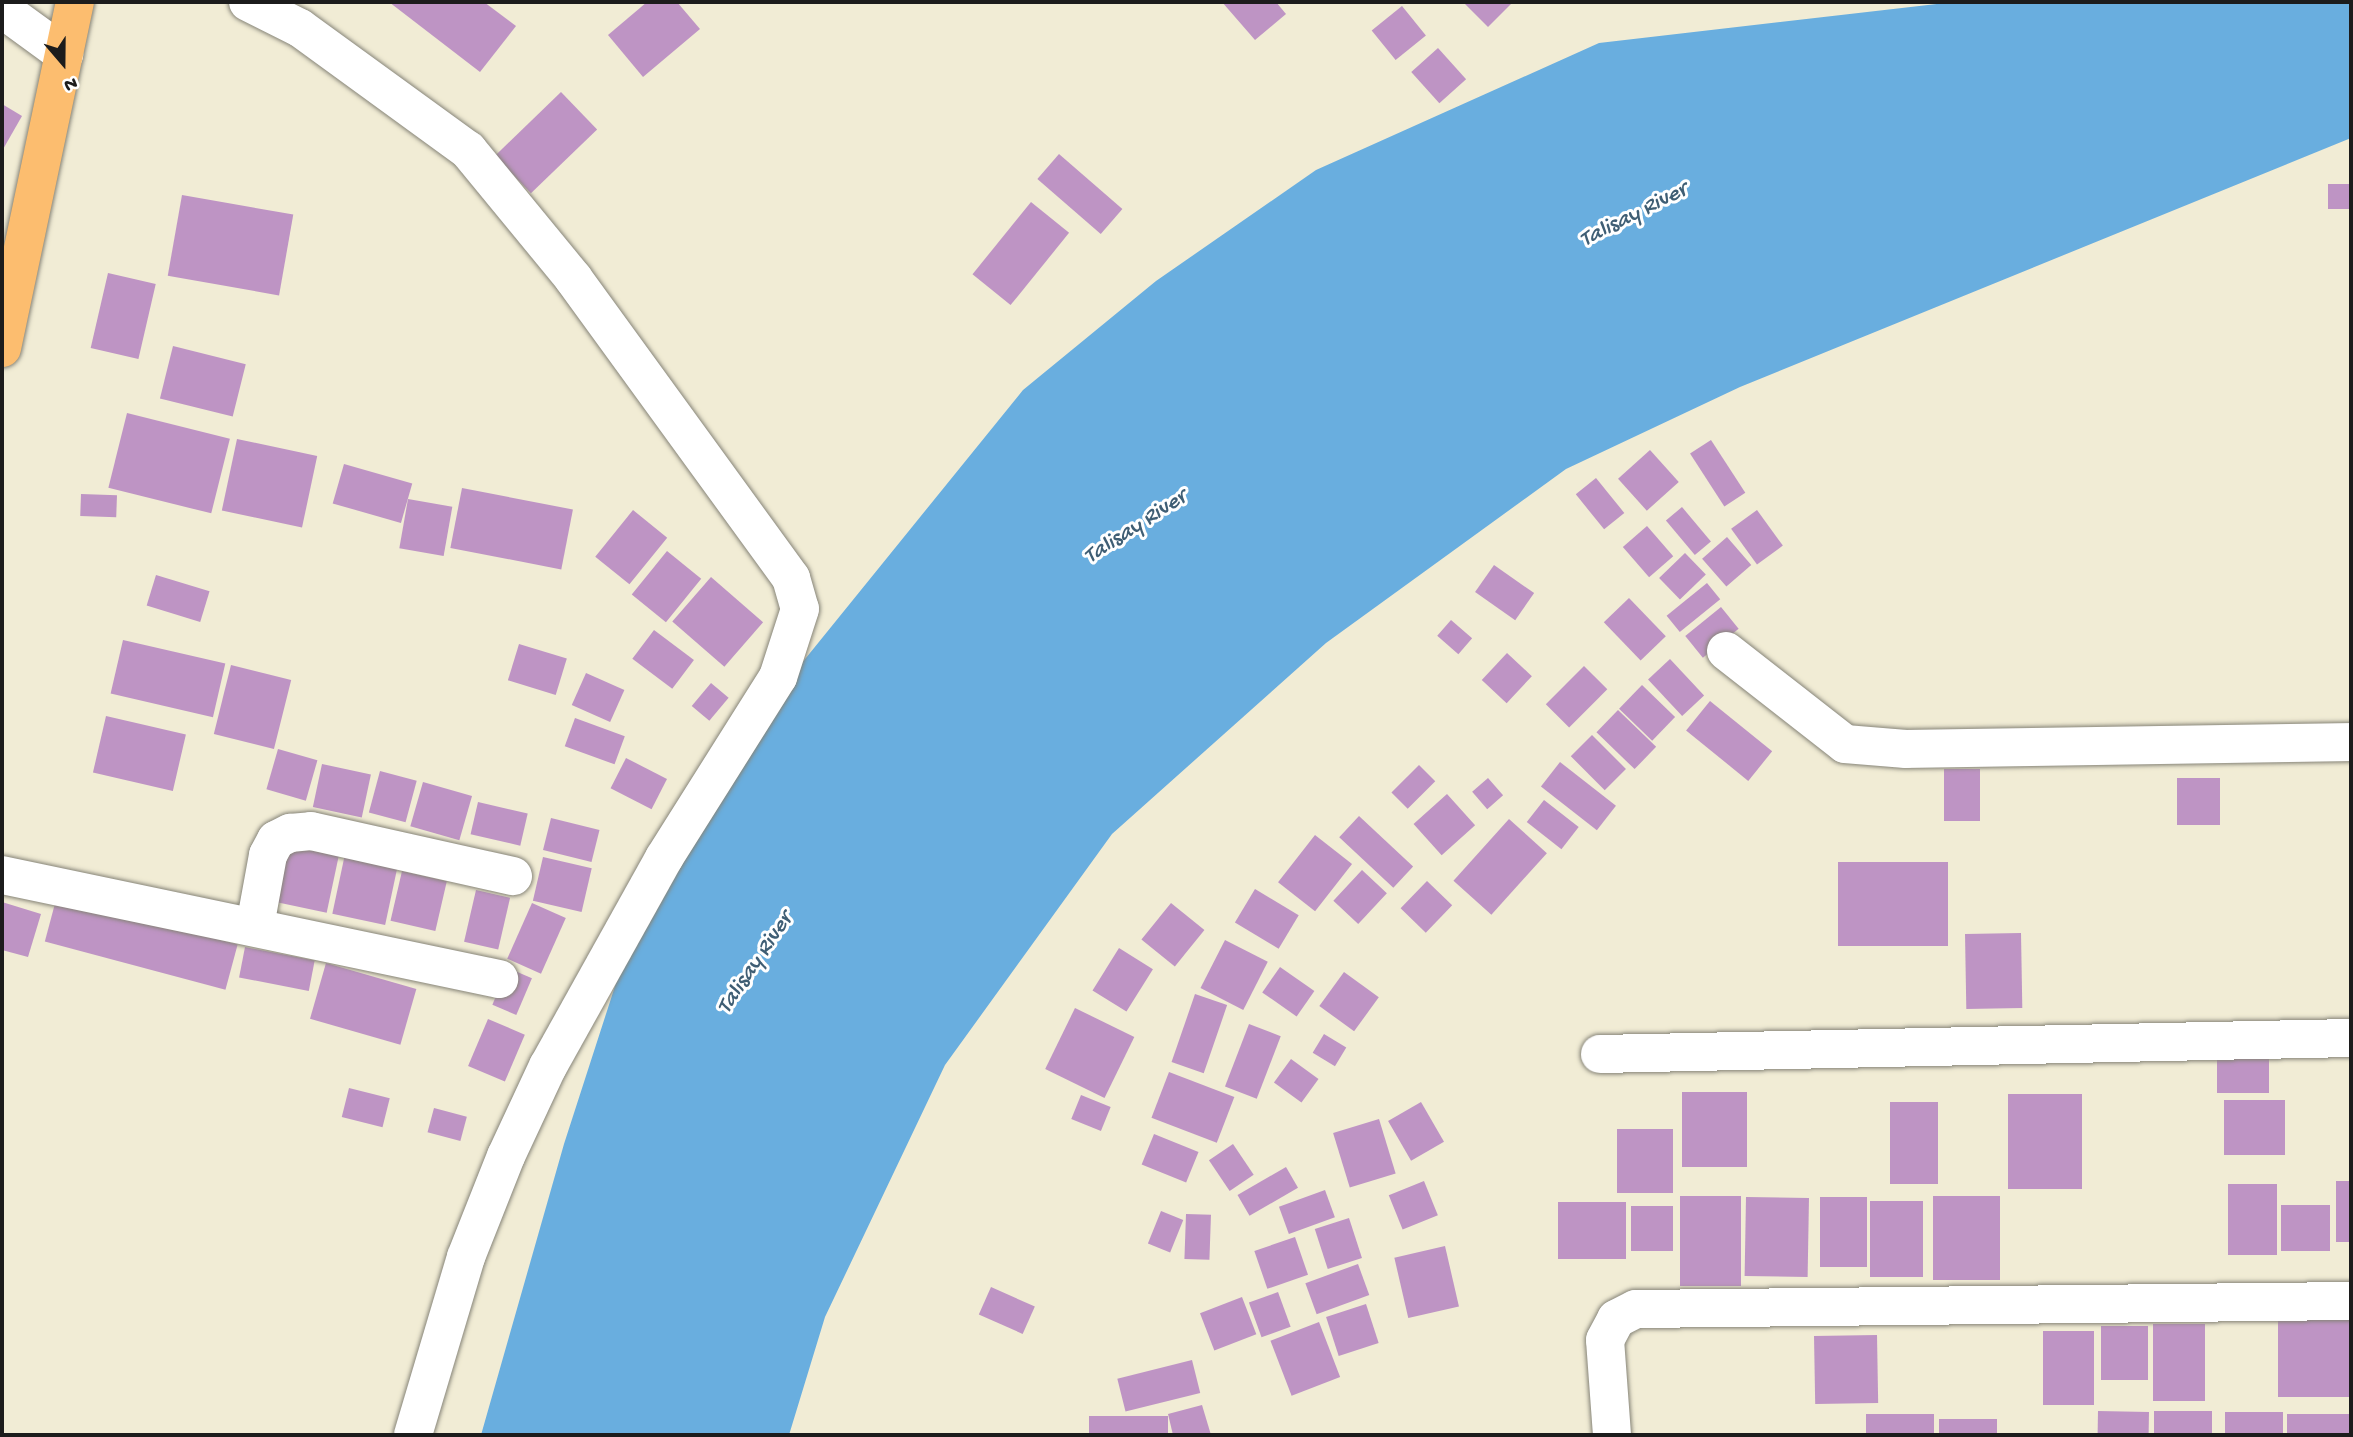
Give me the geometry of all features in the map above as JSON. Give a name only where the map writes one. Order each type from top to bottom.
[{"type":"main road","points":[[2,348],[6,307],[75,2]]},
{"type":"street","points":[[248,2],[300,28],[468,150],[573,278],[791,578],[800,609],[778,677],[664,858],[548,1066],[506,1156],[466,1256],[413,1435]]},
{"type":"street","points":[[2,9],[64,54]]},
{"type":"street","points":[[1726,651],[1845,744],[1906,749],[2351,742]]},
{"type":"street","points":[[255,926],[268,855],[276,840],[290,833],[311,831],[513,876]]},
{"type":"street","points":[[2,876],[255,926],[499,979]]},
{"type":"street","points":[[1600,1054],[2351,1038]]},
{"type":"street","points":[[1612,1435],[1605,1340],[1616,1319],[1636,1309],[2351,1301]]},
{"type":"water","name":"Talisay River","points":[[1954,2],[2351,2],[2351,138],[1740,387],[1566,469],[1326,643],[1112,834],[945,1065],[825,1317],[789,1435],[481,1435],[564,1144],[627,949],[780,690],[1023,390],[1156,281],[1316,170],[1599,43]]},
{"type":"building","points":[[389,2],[484,2],[516,26],[480,72]]},
{"type":"building","points":[[647,2],[677,2],[700,29],[643,77],[608,35]]},
{"type":"building","points":[[1222,2],[1276,2],[1286,14],[1255,40]]},
{"type":"building","points":[[1463,2],[1513,2],[1488,27]]},
{"type":"building","points":[[1402,6],[1426,36],[1396,60],[1372,31]]},
{"type":"building","points":[[1438,48],[1466,79],[1439,103],[1411,72]]},
{"type":"building","points":[[561,92],[597,129],[531,193],[495,156]]},
{"type":"building","points":[[2,104],[22,116],[2,151]]},
{"type":"building","points":[[1059,154],[1122,209],[1101,234],[1037,179]]},
{"type":"building","points":[[2328,184],[2351,184],[2351,209],[2328,209]]},
{"type":"building","points":[[182,195],[293,215],[279,295],[168,276]]},
{"type":"building","points":[[1031,202],[1069,233],[1011,305],[972,274]]},
{"type":"building","points":[[108,273],[156,284],[138,359],[91,348]]},
{"type":"building","points":[[173,346],[246,364],[233,417],[160,398]]},
{"type":"building","points":[[127,413],[230,439],[211,513],[108,488]]},
{"type":"building","points":[[237,439],[317,456],[302,527],[222,510]]},
{"type":"building","points":[[1711,440],[1745,493],[1724,506],[1690,454]]},
{"type":"building","points":[[1650,450],[1679,482],[1647,511],[1618,479]]},
{"type":"building","points":[[344,464],[412,484],[401,523],[333,503]]},
{"type":"building","points":[[1596,478],[1624,513],[1604,529],[1576,494]]},
{"type":"building","points":[[462,488],[573,510],[561,569],[450,548]]},
{"type":"building","points":[[81,494],[117,495],[116,517],[80,516]]},
{"type":"building","points":[[408,499],[452,507],[444,556],[399,548]]},
{"type":"building","points":[[1682,507],[1711,541],[1695,555],[1666,520]]},
{"type":"building","points":[[633,510],[667,538],[629,584],[595,557]]},
{"type":"building","points":[[1757,510],[1783,546],[1757,564],[1731,529]]},
{"type":"building","points":[[1647,526],[1673,556],[1649,577],[1623,547]]},
{"type":"building","points":[[1727,537],[1751,565],[1726,587],[1702,559]]},
{"type":"building","points":[[667,551],[701,579],[666,622],[632,595]]},
{"type":"building","points":[[1685,553],[1706,575],[1680,600],[1659,578]]},
{"type":"building","points":[[1494,565],[1534,593],[1515,620],[1475,592]]},
{"type":"building","points":[[156,575],[210,591],[200,622],[147,606]]},
{"type":"building","points":[[711,577],[763,622],[724,667],[672,622]]},
{"type":"building","points":[[1707,583],[1720,599],[1680,632],[1667,616]]},
{"type":"building","points":[[1629,598],[1666,636],[1641,660],[1604,622]]},
{"type":"building","points":[[1721,607],[1739,629],[1703,658],[1685,636]]},
{"type":"building","points":[[1451,620],[1472,638],[1458,654],[1437,636]]},
{"type":"building","points":[[654,630],[694,660],[672,689],[632,659]]},
{"type":"building","points":[[123,640],[225,664],[213,717],[111,694]]},
{"type":"building","points":[[519,644],[567,659],[556,695],[508,680]]},
{"type":"building","points":[[1507,653],[1532,676],[1507,703],[1482,680]]},
{"type":"building","points":[[1670,659],[1704,696],[1682,716],[1648,679]]},
{"type":"building","points":[[231,665],[291,680],[274,749],[214,734]]},
{"type":"building","points":[[1584,666],[1607,689],[1569,728],[1546,704]]},
{"type":"building","points":[[586,673],[624,690],[610,722],[572,705]]},
{"type":"building","points":[[711,683],[729,698],[709,721],[692,706]]},
{"type":"building","points":[[1642,685],[1675,717],[1652,741],[1619,709]]},
{"type":"building","points":[[1710,701],[1772,751],[1748,781],[1686,731]]},
{"type":"building","points":[[1618,710],[1656,747],[1635,769],[1596,732]]},
{"type":"building","points":[[106,716],[186,734],[173,791],[93,773]]},
{"type":"building","points":[[575,718],[625,736],[615,764],[565,746]]},
{"type":"building","points":[[1592,735],[1626,769],[1605,790],[1571,756]]},
{"type":"building","points":[[278,749],[317,760],[306,801],[266,789]]},
{"type":"building","points":[[626,758],[667,779],[652,809],[611,788]]},
{"type":"building","points":[[1560,762],[1616,806],[1597,830],[1541,786]]},
{"type":"building","points":[[322,764],[371,774],[362,817],[313,807]]},
{"type":"building","points":[[1419,765],[1435,781],[1408,809],[1391,793]]},
{"type":"building","points":[[1944,769],[1980,769],[1980,821],[1944,821]]},
{"type":"building","points":[[380,771],[417,781],[406,822],[369,813]]},
{"type":"building","points":[[1488,778],[1503,795],[1487,809],[1472,792]]},
{"type":"building","points":[[2177,778],[2220,778],[2220,825],[2177,825]]},
{"type":"building","points":[[423,782],[472,796],[459,840],[410,826]]},
{"type":"building","points":[[1447,794],[1475,825],[1442,855],[1414,824]]},
{"type":"building","points":[[1544,800],[1579,827],[1561,849],[1527,822]]},
{"type":"building","points":[[478,802],[528,813],[520,846],[471,834]]},
{"type":"building","points":[[1359,816],[1413,866],[1393,888],[1339,837]]},
{"type":"building","points":[[551,818],[600,830],[592,862],[543,850]]},
{"type":"building","points":[[1509,819],[1547,853],[1491,915],[1453,881]]},
{"type":"building","points":[[1315,835],[1352,864],[1315,911],[1278,882]]},
{"type":"building","points":[[282,844],[339,856],[327,913],[270,901]]},
{"type":"building","points":[[345,854],[398,865],[385,925],[332,914]]},
{"type":"building","points":[[543,857],[592,868],[582,912],[533,901]]},
{"type":"building","points":[[1838,862],[1948,862],[1948,946],[1838,946]]},
{"type":"building","points":[[1362,870],[1387,893],[1358,924],[1333,901]]},
{"type":"building","points":[[402,871],[447,881],[435,931],[391,921]]},
{"type":"building","points":[[1427,881],[1452,905],[1426,933],[1401,908]]},
{"type":"building","points":[[1255,889],[1299,915],[1279,949],[1235,922]]},
{"type":"building","points":[[476,890],[510,898],[498,950],[464,942]]},
{"type":"building","points":[[57,896],[238,944],[225,990],[45,941]]},
{"type":"building","points":[[2,902],[41,914],[28,957],[2,950]]},
{"type":"building","points":[[532,903],[566,918],[541,974],[507,959]]},
{"type":"building","points":[[1171,903],[1204,930],[1175,967],[1141,940]]},
{"type":"building","points":[[2021,933],[2022,1008],[1966,1009],[1965,934]]},
{"type":"building","points":[[1225,940],[1268,962],[1243,1010],[1200,988]]},
{"type":"building","points":[[245,947],[315,961],[309,991],[239,977]]},
{"type":"building","points":[[1119,948],[1153,969],[1126,1012],[1093,990]]},
{"type":"building","points":[[326,963],[416,989],[400,1045],[310,1019]]},
{"type":"building","points":[[1280,967],[1314,991],[1297,1016],[1262,992]]},
{"type":"building","points":[[508,968],[532,978],[516,1015],[492,1005]]},
{"type":"building","points":[[1344,972],[1379,997],[1354,1031],[1319,1006]]},
{"type":"building","points":[[1195,994],[1227,1005],[1204,1073],[1172,1062]]},
{"type":"building","points":[[1075,1008],[1134,1037],[1105,1098],[1045,1069]]},
{"type":"building","points":[[488,1019],[525,1035],[505,1082],[468,1066]]},
{"type":"building","points":[[1249,1024],[1281,1036],[1257,1099],[1225,1087]]},
{"type":"building","points":[[1324,1034],[1346,1047],[1335,1066],[1313,1053]]},
{"type":"building","points":[[2217,1056],[2269,1056],[2269,1093],[2217,1093]]},
{"type":"building","points":[[1291,1059],[1319,1079],[1301,1102],[1274,1082]]},
{"type":"building","points":[[1169,1072],[1234,1097],[1217,1143],[1151,1118]]},
{"type":"building","points":[[349,1088],[390,1098],[382,1127],[342,1117]]},
{"type":"building","points":[[1682,1092],[1747,1092],[1747,1167],[1682,1167]]},
{"type":"building","points":[[2008,1094],[2082,1094],[2082,1189],[2008,1189]]},
{"type":"building","points":[[1081,1095],[1111,1107],[1101,1131],[1071,1119]]},
{"type":"building","points":[[2224,1100],[2285,1100],[2285,1155],[2224,1155]]},
{"type":"building","points":[[1421,1102],[1444,1142],[1411,1161],[1388,1121]]},
{"type":"building","points":[[1890,1102],[1938,1102],[1938,1184],[1890,1184]]},
{"type":"building","points":[[434,1108],[467,1117],[460,1141],[428,1132]]},
{"type":"building","points":[[1379,1119],[1396,1174],[1350,1188],[1333,1133]]},
{"type":"building","points":[[1617,1129],[1673,1129],[1673,1193],[1617,1193]]},
{"type":"building","points":[[1154,1134],[1199,1152],[1186,1183],[1142,1165]]},
{"type":"building","points":[[1233,1144],[1254,1175],[1230,1191],[1209,1160]]},
{"type":"building","points":[[1286,1167],[1298,1188],[1250,1216],[1238,1195]]},
{"type":"building","points":[[1424,1181],[1438,1215],[1403,1230],[1389,1195]]},
{"type":"building","points":[[2336,1181],[2351,1181],[2351,1242],[2336,1242]]},
{"type":"building","points":[[2228,1184],[2277,1184],[2277,1255],[2228,1255]]},
{"type":"building","points":[[1325,1190],[1335,1217],[1289,1234],[1279,1207]]},
{"type":"building","points":[[1680,1196],[1741,1196],[1741,1286],[1680,1286]]},
{"type":"building","points":[[1933,1196],[2000,1196],[2000,1280],[1933,1280]]},
{"type":"building","points":[[1746,1197],[1809,1198],[1808,1277],[1745,1276]]},
{"type":"building","points":[[1820,1197],[1867,1197],[1867,1267],[1820,1267]]},
{"type":"building","points":[[1870,1201],[1923,1201],[1923,1277],[1870,1277]]},
{"type":"building","points":[[1558,1202],[1626,1202],[1626,1259],[1558,1259]]},
{"type":"building","points":[[2281,1205],[2330,1205],[2330,1251],[2281,1251]]},
{"type":"building","points":[[1631,1206],[1673,1206],[1673,1251],[1631,1251]]},
{"type":"building","points":[[1161,1211],[1183,1220],[1170,1252],[1148,1243]]},
{"type":"building","points":[[1186,1214],[1211,1215],[1209,1260],[1184,1259]]},
{"type":"building","points":[[1349,1218],[1362,1258],[1328,1269],[1315,1229]]},
{"type":"building","points":[[1295,1237],[1308,1275],[1267,1289],[1254,1251]]},
{"type":"building","points":[[1445,1246],[1459,1306],[1408,1318],[1394,1258]]},
{"type":"building","points":[[1358,1264],[1369,1295],[1317,1314],[1305,1283]]},
{"type":"building","points":[[991,1287],[1035,1307],[1023,1334],[979,1314]]},
{"type":"building","points":[[1278,1292],[1291,1327],[1262,1337],[1249,1303]]},
{"type":"building","points":[[1242,1297],[1256,1334],[1214,1350],[1200,1313]]},
{"type":"building","points":[[1366,1304],[1379,1343],[1339,1356],[1326,1317]]},
{"type":"building","points":[[2278,1315],[2351,1315],[2351,1397],[2278,1397]]},
{"type":"building","points":[[1319,1322],[1340,1377],[1292,1396],[1270,1341]]},
{"type":"building","points":[[2153,1324],[2205,1324],[2205,1401],[2153,1401]]},
{"type":"building","points":[[2101,1326],[2148,1326],[2148,1380],[2101,1380]]},
{"type":"building","points":[[2043,1331],[2094,1331],[2094,1405],[2043,1405]]},
{"type":"building","points":[[1877,1335],[1878,1403],[1815,1404],[1814,1336]]},
{"type":"building","points":[[1192,1360],[1200,1393],[1126,1412],[1117,1379]]},
{"type":"building","points":[[1202,1405],[1211,1435],[1173,1435],[1168,1414]]},
{"type":"building","points":[[2098,1411],[2149,1412],[2149,1435],[2098,1435]]},
{"type":"building","points":[[2154,1411],[2212,1411],[2212,1435],[2154,1435]]},
{"type":"building","points":[[2225,1412],[2283,1412],[2283,1435],[2225,1435]]},
{"type":"building","points":[[1866,1414],[1934,1414],[1934,1435],[1866,1435]]},
{"type":"building","points":[[2287,1414],[2351,1414],[2351,1435],[2287,1435]]},
{"type":"building","points":[[1089,1416],[1168,1416],[1168,1435],[1089,1435]]},
{"type":"building","points":[[1939,1419],[1997,1419],[1997,1435],[1939,1435]]}]
